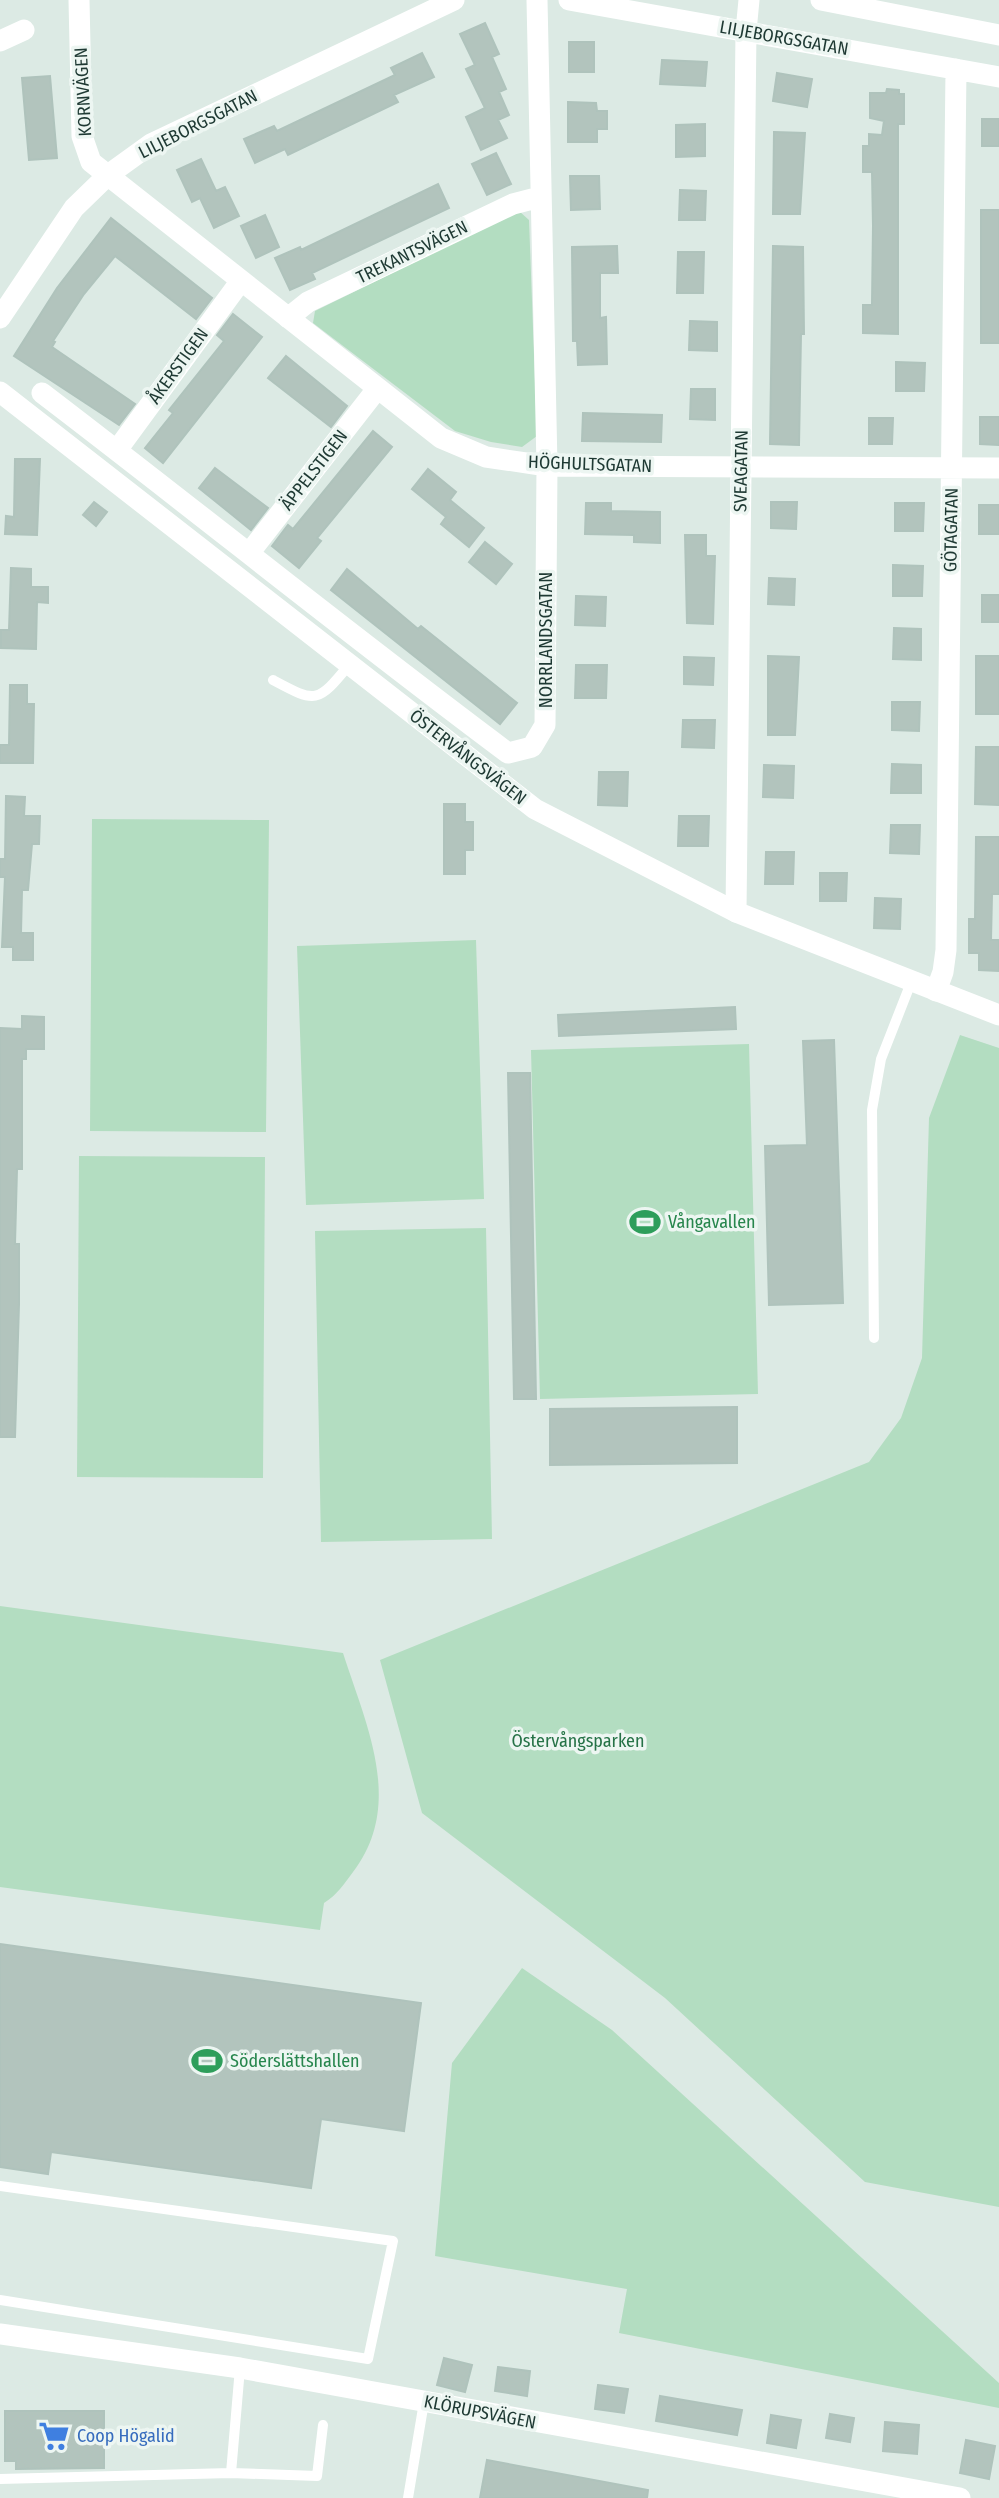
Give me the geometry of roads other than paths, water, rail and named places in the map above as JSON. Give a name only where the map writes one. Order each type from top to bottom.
[{"type":"street","name":"KORNVÄGEN","points":[[79,0],[82,136],[91,162],[108,175]]},
{"type":"street","name":"LILJEBORGSGATAN","points":[[0,318],[74,208],[108,175],[151,144],[454,0]]},
{"type":"street","name":"NORRLANDSGATAN","points":[[42,393],[250,552],[378,656],[508,753],[533,747],[545,725],[547,466],[537,0]]},
{"type":"street","name":"LILJEBORGSGATAN","points":[[569,0],[999,77]]},
{"type":"street","name":"SVEAGATAN","points":[[736,912],[746,31],[749,0]]},
{"type":"street","points":[[821,0],[999,35]]},
{"type":"street","points":[[0,41],[24,30]]},
{"type":"street","name":"GÖTAGATAN","points":[[936,991],[943,972],[946,950],[956,69]]},
{"type":"street","name":"HÖGHULTSGATAN","points":[[108,175],[240,282],[441,438],[486,457],[547,466],[999,468]]},
{"type":"street","name":"TREKANTSVÄGEN","points":[[288,318],[308,302],[513,204],[540,197]]},
{"type":"street","name":"ÅKERSTIGEN","points":[[117,450],[240,282]]},
{"type":"street","name":"ÄPPELSTIGEN","points":[[250,552],[377,389]]},
{"type":"street","name":"ÖSTERVÅNGSVÄGEN","points":[[1,397],[535,809],[736,912],[999,1015]]},
{"type":"street","name":"KLÖRUPSVÄGEN","points":[[0,2334],[240,2368],[960,2498]]},
{"type":"lane","points":[[273,680],[306,697],[322,695],[349,665]]},
{"type":"lane","points":[[874,1338],[872,1110],[881,1059],[912,981]]},
{"type":"lane","points":[[0,2186],[393,2241],[368,2359],[0,2300]]},
{"type":"lane","points":[[231,2473],[240,2368]]},
{"type":"lane","points":[[408,2498],[424,2402]]},
{"type":"lane","points":[[0,2479],[231,2473],[317,2476],[323,2425]]},
{"type":"place","name":"Vångavallen","points":[[645,1222]]},
{"type":"place","name":"Söderslättshallen","points":[[207,2061]]},
{"type":"place","name":"Coop Högalid","points":[[54,2436]]},
{"type":"park label","name":"Östervångsparken","points":[[578,1741]]}]
